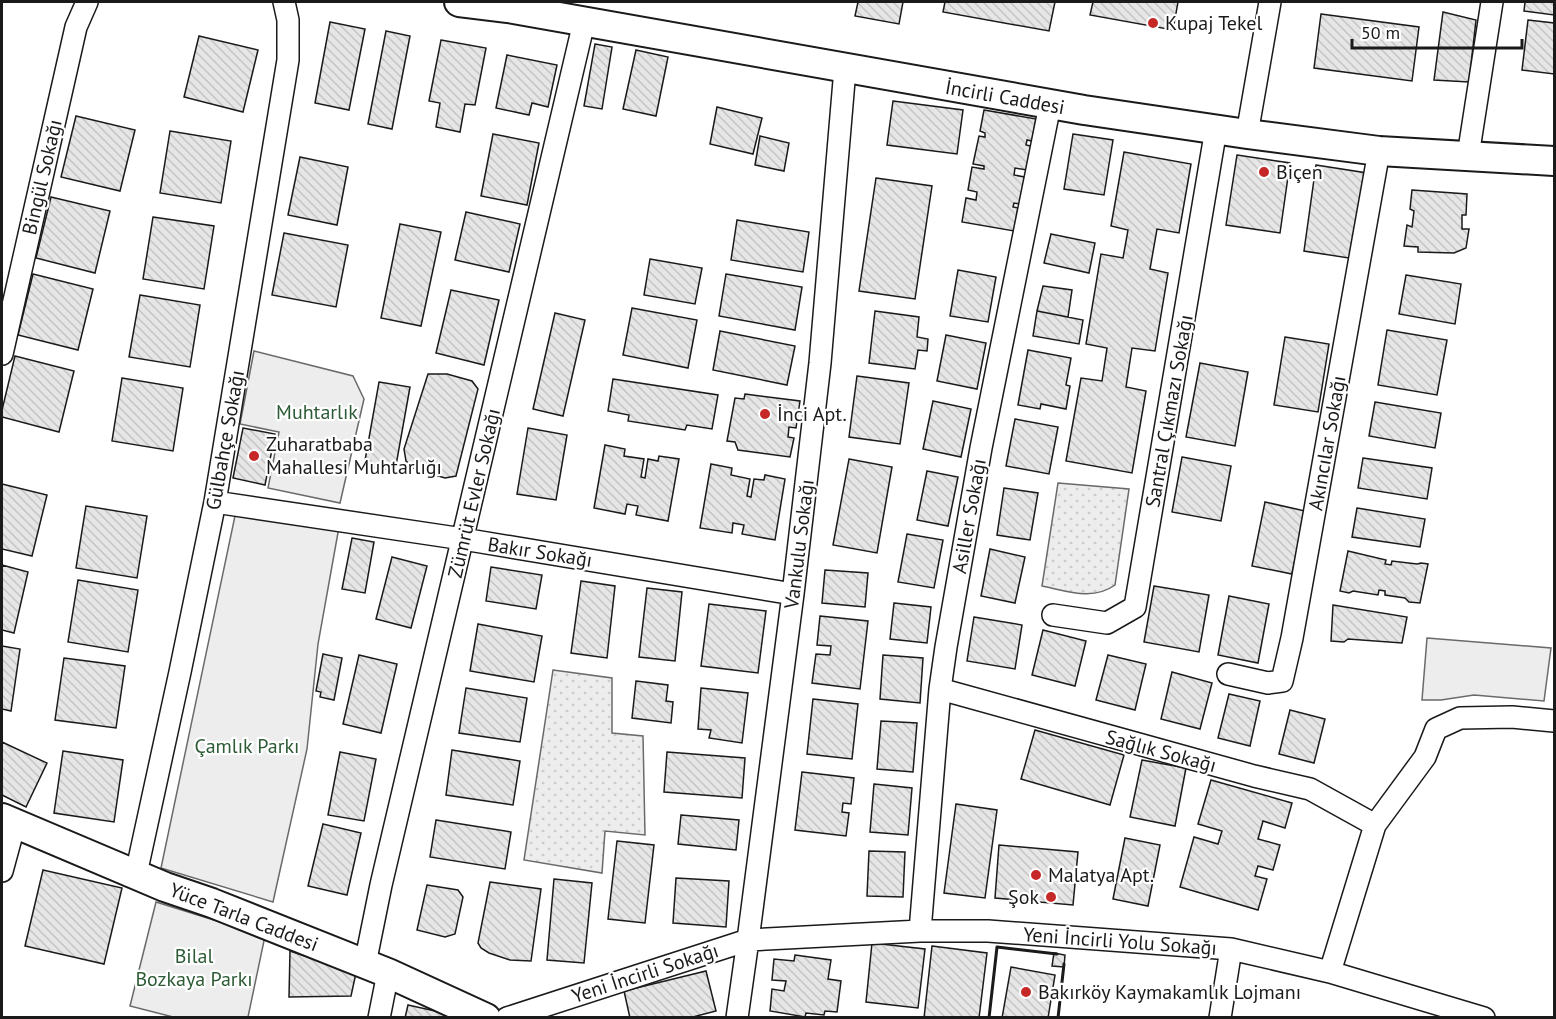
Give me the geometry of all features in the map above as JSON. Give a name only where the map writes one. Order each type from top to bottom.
[{"type":"main road","name":"İncirli Caddesi","points":[[459,2],[509,5],[584,22],[1050,105],[1247,134],[1379,151],[1554,161]]},
{"type":"main road","name":"Yüce Tarla Caddesi","points":[[8,821],[377,969],[486,1017]]},
{"type":"street","name":"Bingül Sokağı","points":[[2,354],[76,27],[87,2]]},
{"type":"street","name":"Gülbahçe Sokağı","points":[[136,874],[214,502],[288,60],[288,20],[284,2]]},
{"type":"street","points":[[1247,134],[1270,2]]},
{"type":"street","points":[[1468,156],[1492,2]]},
{"type":"street","name":"Zümrüt Evler Sokağı","points":[[379,1017],[377,969],[381,885],[584,22]]},
{"type":"street","name":"Vankulu Sokağı","points":[[736,1017],[793,594],[820,363],[845,69]]},
{"type":"street","name":"Asiller Sokağı","points":[[920,931],[940,689],[981,448],[1050,105]]},
{"type":"street","name":"Santral Çıkmazı Sokağı","points":[[1053,615],[1107,623],[1135,607],[1216,129]]},
{"type":"street","name":"Akıncılar Sokağı","points":[[1228,674],[1268,683],[1282,681],[1292,638],[1379,151]]},
{"type":"street","name":"Bakır Sokağı","points":[[214,502],[463,539],[793,594]]},
{"type":"street","name":"Sağlık Sokağı","points":[[940,689],[1243,773],[1310,789],[1375,825]]},
{"type":"street","points":[[1330,972],[1375,825],[1425,757],[1436,729],[1460,718],[1512,717],[1554,721]]},
{"type":"street","points":[[2,871],[8,821]]},
{"type":"street","name":"Yeni İncirli Yolu Sokağı","points":[[748,940],[920,931],[988,932],[1231,949],[1330,972],[1484,1017]]},
{"type":"street","name":"Yeni İncirli Sokağı","points":[[507,1017],[748,940]]},
{"type":"street","points":[[1220,1017],[1231,949]]},
{"type":"shaded area","name":"Muhtarlık","points":[[254,351],[353,376],[364,399],[340,503],[268,488],[279,432],[240,424]]},
{"type":"shaded area","points":[[1058,483],[1129,489],[1115,585],[1107,590],[1089,594],[1042,586]]},
{"type":"shaded area","name":"Çamlık Parkı","points":[[236,511],[339,527],[318,644],[307,749],[273,902],[161,868]]},
{"type":"shaded area","points":[[1427,638],[1551,648],[1544,701],[1474,695],[1441,700],[1422,700]]},
{"type":"shaded area","points":[[553,670],[612,678],[612,733],[643,736],[645,835],[605,831],[602,873],[524,860]]},
{"type":"shaded area","name":"Bilal Bozkaya Parkı","points":[[156,902],[265,936],[248,1017],[173,1017],[130,1006]]},
{"type":"building","points":[[858,2],[903,2],[899,24],[855,16]]},
{"type":"building","points":[[945,2],[1055,2],[1049,31],[943,12]]},
{"type":"building","points":[[1093,2],[1178,2],[1173,30],[1090,15]]},
{"type":"building","points":[[1525,2],[1554,2],[1554,15],[1524,11]]},
{"type":"building","points":[[1443,12],[1476,20],[1469,82],[1434,80]]},
{"type":"building","points":[[1321,14],[1419,27],[1412,81],[1314,68]]},
{"type":"building","points":[[1528,20],[1554,23],[1554,74],[1522,70]]},
{"type":"building","points":[[330,22],[365,29],[349,110],[315,103]]},
{"type":"building","points":[[386,31],[410,36],[392,129],[368,124]]},
{"type":"building","points":[[199,36],[258,50],[243,112],[184,97]]},
{"type":"building","points":[[441,40],[486,48],[475,105],[465,104],[460,132],[436,127],[440,103],[429,101]]},
{"type":"building","points":[[595,44],[612,47],[602,109],[584,106]]},
{"type":"building","points":[[636,50],[668,57],[656,116],[623,109]]},
{"type":"building","points":[[507,55],[557,65],[548,107],[532,103],[529,115],[496,108]]},
{"type":"building","points":[[893,101],[963,110],[957,154],[887,145]]},
{"type":"building","points":[[717,107],[762,118],[753,154],[710,144]]},
{"type":"building","points":[[984,110],[1036,119],[1032,141],[1027,140],[1026,145],[1031,146],[1027,170],[1015,168],[1014,175],[1025,177],[1020,204],[1014,203],[1013,207],[1018,208],[1014,231],[962,222],[966,198],[976,200],[977,192],[968,190],[972,167],[984,169],[984,166],[973,164],[979,136],[985,137],[985,133],[980,131]]},
{"type":"building","points":[[76,116],[135,130],[120,191],[61,177]]},
{"type":"building","points":[[170,131],[231,141],[221,203],[160,193]]},
{"type":"building","points":[[493,134],[539,143],[527,205],[481,196]]},
{"type":"building","points":[[1073,134],[1113,140],[1104,195],[1064,189]]},
{"type":"building","points":[[760,136],[789,143],[784,171],[755,165]]},
{"type":"building","points":[[1124,152],[1191,164],[1179,233],[1157,229],[1150,269],[1168,273],[1155,351],[1132,348],[1126,387],[1146,391],[1132,473],[1066,461],[1081,378],[1102,381],[1107,348],[1086,344],[1101,254],[1123,258],[1128,230],[1111,226]]},
{"type":"building","points":[[1237,155],[1290,163],[1280,233],[1226,225]]},
{"type":"building","points":[[300,157],[348,167],[337,225],[288,215]]},
{"type":"building","points":[[1316,165],[1367,173],[1355,259],[1304,251]]},
{"type":"building","points":[[876,178],[932,186],[915,299],[859,291]]},
{"type":"building","points":[[1412,190],[1467,194],[1466,215],[1462,215],[1462,229],[1469,229],[1466,248],[1454,253],[1418,252],[1418,247],[1404,246],[1407,225],[1412,227],[1414,211],[1410,209]]},
{"type":"building","points":[[51,197],[110,211],[95,273],[36,258]]},
{"type":"building","points":[[466,212],[520,224],[509,272],[455,260]]},
{"type":"building","points":[[153,217],[214,226],[204,289],[143,279]]},
{"type":"building","points":[[737,220],[809,232],[803,272],[731,260]]},
{"type":"building","points":[[400,224],[441,232],[421,326],[381,318]]},
{"type":"building","points":[[284,233],[348,245],[336,307],[272,295]]},
{"type":"building","points":[[1051,234],[1095,243],[1089,273],[1044,263]]},
{"type":"building","points":[[650,259],[702,268],[695,304],[644,295]]},
{"type":"building","points":[[958,270],[996,277],[988,322],[950,316]]},
{"type":"building","points":[[33,274],[93,289],[78,350],[18,335]]},
{"type":"building","points":[[726,274],[802,287],[795,330],[719,316]]},
{"type":"building","points":[[1406,275],[1461,284],[1455,324],[1399,314]]},
{"type":"building","points":[[1043,286],[1072,290],[1068,317],[1037,311]]},
{"type":"building","points":[[451,290],[499,300],[484,365],[436,353]]},
{"type":"building","points":[[140,295],[200,305],[190,367],[129,357]]},
{"type":"building","points":[[632,308],[697,320],[688,368],[623,355]]},
{"type":"building","points":[[875,311],[919,317],[917,337],[928,339],[927,351],[918,350],[915,369],[869,363]]},
{"type":"building","points":[[1037,311],[1083,320],[1079,344],[1033,336]]},
{"type":"building","points":[[555,313],[585,320],[563,416],[533,409]]},
{"type":"building","points":[[1387,330],[1447,340],[1437,395],[1378,385]]},
{"type":"building","points":[[720,331],[795,346],[787,385],[713,370]]},
{"type":"building","points":[[946,335],[986,343],[977,389],[937,381]]},
{"type":"building","points":[[1285,337],[1329,344],[1318,412],[1274,405]]},
{"type":"building","points":[[1028,350],[1071,358],[1066,385],[1070,386],[1066,409],[1041,404],[1040,409],[1018,405]]},
{"type":"building","points":[[15,356],[74,371],[59,432],[2,417]]},
{"type":"building","points":[[1200,363],[1248,372],[1235,446],[1186,437]]},
{"type":"building","points":[[428,374],[447,374],[472,381],[478,389],[456,476],[445,478],[415,469],[406,461],[404,449]]},
{"type":"building","points":[[857,376],[909,383],[900,444],[849,437]]},
{"type":"building","points":[[122,378],[183,388],[173,451],[112,441]]},
{"type":"building","points":[[613,379],[718,395],[712,429],[687,425],[685,430],[628,421],[629,415],[608,411]]},
{"type":"building","points":[[379,382],[410,387],[395,471],[364,466]]},
{"type":"building","name":"İnci Apt.","points":[[745,394],[800,401],[796,428],[789,427],[788,437],[794,438],[790,457],[738,450],[735,442],[727,441],[735,398],[744,399]]},
{"type":"building","points":[[933,401],[971,409],[961,457],[923,449]]},
{"type":"building","points":[[1375,402],[1441,413],[1435,448],[1369,436]]},
{"type":"building","points":[[1015,419],[1058,427],[1049,474],[1006,466]]},
{"type":"building","name":"Zuharatbaba Mahallesi Muhtarlığı","points":[[243,428],[275,434],[265,485],[233,478]]},
{"type":"building","points":[[528,428],[567,435],[556,500],[517,494]]},
{"type":"building","points":[[605,445],[625,449],[624,456],[644,459],[641,477],[645,478],[648,459],[658,461],[659,456],[679,459],[668,521],[636,515],[638,506],[627,504],[625,514],[594,508]]},
{"type":"building","points":[[1182,457],[1231,466],[1221,521],[1172,512]]},
{"type":"building","points":[[1363,458],[1432,468],[1427,499],[1358,488]]},
{"type":"building","points":[[849,459],[892,467],[877,553],[833,545]]},
{"type":"building","points":[[711,464],[732,468],[731,475],[750,479],[747,496],[751,497],[754,479],[764,480],[765,475],[785,479],[775,540],[742,534],[744,525],[733,523],[732,533],[700,528]]},
{"type":"building","points":[[927,471],[958,477],[948,526],[917,520]]},
{"type":"building","points":[[2,484],[47,495],[32,556],[2,549]]},
{"type":"building","points":[[1004,488],[1038,493],[1030,540],[997,535]]},
{"type":"building","points":[[1265,502],[1305,511],[1292,574],[1252,566]]},
{"type":"building","points":[[86,506],[147,516],[137,578],[76,568]]},
{"type":"building","points":[[1357,508],[1425,519],[1420,547],[1352,537]]},
{"type":"building","points":[[907,534],[943,540],[934,588],[898,582]]},
{"type":"building","points":[[352,538],[374,542],[365,593],[342,589]]},
{"type":"building","points":[[990,549],[1025,557],[1015,603],[981,596]]},
{"type":"building","points":[[1348,551],[1386,560],[1385,564],[1391,565],[1392,561],[1428,564],[1420,603],[1385,595],[1385,591],[1379,590],[1378,595],[1340,591]]},
{"type":"building","points":[[392,557],[427,566],[411,628],[376,619]]},
{"type":"building","points":[[2,565],[28,572],[14,633],[2,630]]},
{"type":"building","points":[[491,567],[542,575],[536,609],[486,601]]},
{"type":"building","points":[[825,570],[868,573],[865,607],[822,603]]},
{"type":"building","points":[[78,580],[138,590],[128,652],[68,642]]},
{"type":"building","points":[[581,581],[615,586],[607,658],[571,653]]},
{"type":"building","points":[[1154,586],[1209,595],[1199,652],[1144,642]]},
{"type":"building","points":[[647,588],[682,592],[675,661],[639,657]]},
{"type":"building","points":[[1229,596],[1269,604],[1258,663],[1218,655]]},
{"type":"building","points":[[894,603],[931,607],[927,643],[890,639]]},
{"type":"building","points":[[709,604],[766,611],[758,673],[701,666]]},
{"type":"building","points":[[1333,605],[1407,617],[1402,643],[1348,639],[1344,642],[1331,641]]},
{"type":"building","points":[[820,616],[868,621],[860,689],[812,683],[816,654],[830,655],[831,646],[817,645]]},
{"type":"building","points":[[974,617],[1022,625],[1015,669],[967,661]]},
{"type":"building","points":[[478,624],[542,636],[534,682],[470,671]]},
{"type":"building","points":[[1043,630],[1086,641],[1075,686],[1032,675]]},
{"type":"building","points":[[2,646],[20,649],[11,711],[2,709]]},
{"type":"building","points":[[323,654],[342,658],[334,700],[320,697],[321,692],[316,691]]},
{"type":"building","points":[[359,655],[397,664],[381,733],[343,724]]},
{"type":"building","points":[[883,655],[923,658],[920,703],[880,699]]},
{"type":"building","points":[[1108,655],[1146,664],[1135,710],[1096,700]]},
{"type":"building","points":[[64,658],[125,666],[116,728],[55,720]]},
{"type":"building","points":[[1172,672],[1212,683],[1200,729],[1161,719]]},
{"type":"building","points":[[636,681],[668,685],[666,701],[673,702],[671,723],[632,718]]},
{"type":"building","points":[[466,688],[527,698],[520,742],[459,733]]},
{"type":"building","points":[[701,688],[748,693],[742,743],[709,738],[711,730],[698,729]]},
{"type":"building","points":[[1229,694],[1260,701],[1250,746],[1218,738]]},
{"type":"building","points":[[813,699],[858,704],[852,759],[807,754]]},
{"type":"building","points":[[1290,710],[1325,719],[1314,763],[1279,754]]},
{"type":"building","points":[[881,721],[917,723],[913,772],[877,769]]},
{"type":"building","points":[[1035,730],[1124,755],[1110,805],[1021,779]]},
{"type":"building","points":[[2,742],[47,763],[26,807],[2,795]]},
{"type":"building","points":[[452,750],[520,761],[513,805],[446,795]]},
{"type":"building","points":[[63,751],[123,760],[114,822],[54,813]]},
{"type":"building","points":[[340,752],[376,759],[364,821],[328,815]]},
{"type":"building","points":[[667,752],[745,758],[742,798],[664,792]]},
{"type":"building","points":[[1142,760],[1186,768],[1175,826],[1130,817]]},
{"type":"building","points":[[802,772],[854,778],[851,804],[843,803],[842,812],[849,813],[846,836],[795,830]]},
{"type":"building","points":[[1211,780],[1292,803],[1285,828],[1263,821],[1258,839],[1280,845],[1273,870],[1258,866],[1255,876],[1267,879],[1258,910],[1180,887],[1194,837],[1218,844],[1222,831],[1198,824]]},
{"type":"building","points":[[874,784],[912,788],[908,835],[870,832]]},
{"type":"building","points":[[956,804],[997,810],[985,898],[944,893]]},
{"type":"building","points":[[681,815],[739,820],[736,850],[678,844]]},
{"type":"building","points":[[436,820],[511,832],[505,869],[430,857]]},
{"type":"building","points":[[323,824],[361,833],[347,895],[308,886]]},
{"type":"building","points":[[1125,838],[1160,845],[1148,906],[1113,899]]},
{"type":"building","points":[[617,841],[654,845],[645,923],[608,919]]},
{"type":"building","name":"Malatya Apt.","points":[[999,845],[1078,852],[1073,905],[995,898]]},
{"type":"building","points":[[869,851],[905,852],[903,897],[867,896]]},
{"type":"building","points":[[43,870],[122,888],[104,964],[25,946]]},
{"type":"building","points":[[676,878],[729,881],[726,927],[673,923]]},
{"type":"building","points":[[554,879],[592,883],[584,963],[547,960]]},
{"type":"building","points":[[490,882],[541,889],[531,961],[510,960],[489,953],[478,943]]},
{"type":"building","points":[[427,885],[458,890],[463,897],[455,934],[445,937],[417,930]]},
{"type":"building","points":[[872,943],[925,949],[918,1008],[866,1002]]},
{"type":"building","points":[[932,946],[987,953],[979,1018],[924,1018]]},
{"type":"building","points":[[290,951],[356,973],[351,996],[289,997]]},
{"type":"building","points":[[1054,953],[1065,955],[1064,967],[1052,966]]},
{"type":"building","points":[[795,955],[831,960],[828,979],[841,981],[837,1012],[825,1011],[824,1015],[806,1013],[805,1017],[770,1011],[772,989],[784,991],[786,981],[772,980],[774,959],[794,961]]},
{"type":"building","name":"Bakırköy Kaymakamlık Lojmanı","points":[[1011,967],[1055,975],[1048,1018],[1002,1018]]},
{"type":"building","points":[[706,971],[716,1011],[689,1018],[630,1018],[624,991]]},
{"type":"building","points":[[408,1005],[458,1016],[458,1018],[405,1018]]},
{"type":"wall","points":[[989,1018],[997,947],[1057,954]]},
{"type":"wall","points":[[1058,1018],[1064,964]]},
{"type":"place","name":"Kupaj Tekel","points":[[1153,23]]},
{"type":"place","name":"Biçen","points":[[1264,172]]},
{"type":"place","name":"İnci Apt.","points":[[765,414]]},
{"type":"place","name":"Zuharatbaba Mahallesi Muhtarlığı","points":[[254,456]]},
{"type":"place","name":"Malatya Apt.","points":[[1036,875]]},
{"type":"place","name":"Şok","points":[[1051,897]]},
{"type":"place","name":"Bakırköy Kaymakamlık Lojmanı","points":[[1026,992]]}]
